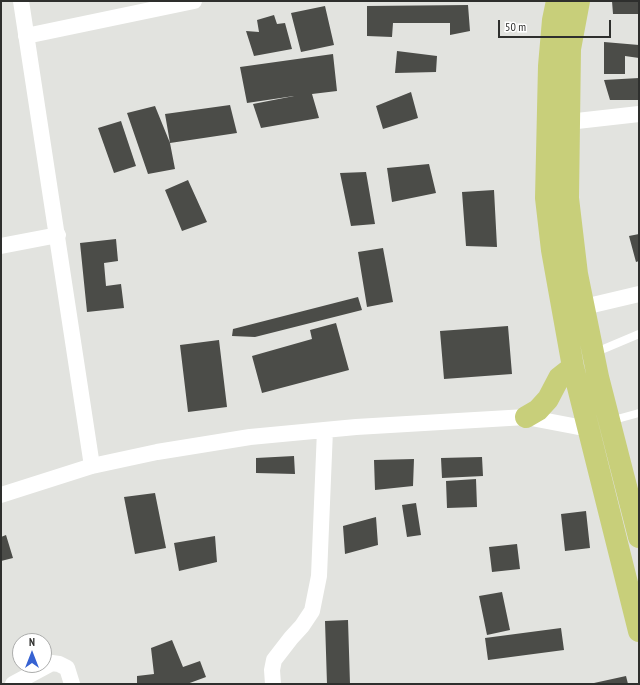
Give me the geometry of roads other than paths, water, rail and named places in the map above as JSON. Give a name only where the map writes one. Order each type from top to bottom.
[{"type":"main road","points":[[556,1],[549,66],[546,198],[552,250],[573,367],[639,631]]},
{"type":"main road","points":[[578,1],[570,49],[568,198],[578,274],[593,353],[639,537]]},
{"type":"main road","points":[[526,417],[538,410],[543,405],[551,394],[559,378],[573,367]]},
{"type":"street","points":[[21,1],[58,235],[92,466]]},
{"type":"street","points":[[26,36],[194,1]]},
{"type":"street","points":[[568,122],[639,114]]},
{"type":"street","points":[[1,246],[58,235]]},
{"type":"street","points":[[584,307],[639,294]]},
{"type":"street","points":[[1,496],[92,466],[157,452],[250,437],[372,426],[526,417],[589,429]]},
{"type":"street","points":[[273,684],[272,670],[274,660],[302,626],[312,611],[319,576],[324,430]]},
{"type":"street","points":[[13,684],[52,663],[59,664],[67,668],[72,684]]},
{"type":"lane","points":[[593,353],[639,334]]},
{"type":"lane","points":[[610,422],[639,413]]}]
